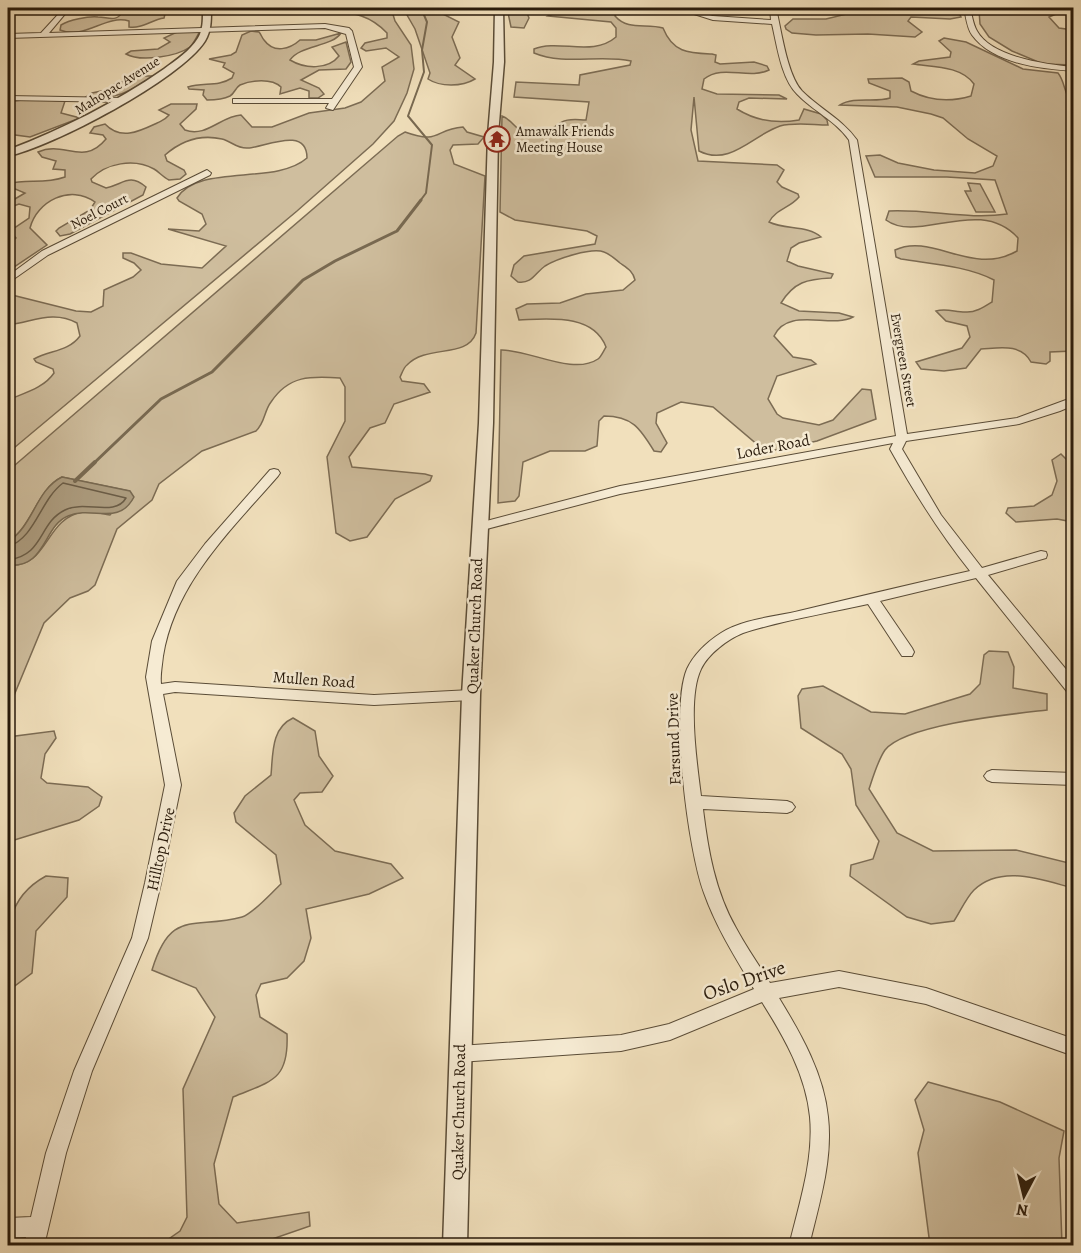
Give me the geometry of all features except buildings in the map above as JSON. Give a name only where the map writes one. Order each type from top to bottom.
[{"type":"street","points":[[43,35],[67,8]]},
{"type":"street","points":[[204,8],[207,10],[206,29]]},
{"type":"street","name":"Quaker Church Road","points":[[454,1245],[471,695],[486,412],[493,209],[493,135],[499,59],[499,8]]},
{"type":"street","points":[[678,8],[713,18],[774,22]]},
{"type":"street","name":"Evergreen Street","points":[[773,8],[774,22],[796,88],[838,121],[853,140],[902,438],[896,449],[918,491],[951,538],[1036,640],[1074,690]]},
{"type":"street","points":[[967,8],[973,29],[980,39],[1012,58],[1056,69],[1074,69]]},
{"type":"street","points":[[8,36],[325,26],[346,30],[349,33],[358,67],[332,105],[236,101]]},
{"type":"street","name":"Mahopac Avenue","points":[[8,153],[76,127],[123,100],[184,59],[200,42],[206,29]]},
{"type":"street","points":[[8,98],[123,100]]},
{"type":"street","name":"Noel Court","points":[[8,280],[45,253],[207,173]]},
{"type":"street","name":"Loder Road","points":[[479,527],[620,490],[902,438],[1019,421],[1056,409],[1074,400]]},
{"type":"street","name":"Hilltop Drive","points":[[37,1236],[56,1153],[66,1122],[83,1071],[140,938],[153,883],[173,785],[153,677],[159,641],[182,584],[209,547],[274,473]]},
{"type":"street","name":"Farsund Drive","points":[[799,1245],[818,1152],[819,1116],[806,1064],[794,1038],[726,927],[703,864],[694,801],[688,722],[688,688],[693,670],[703,655],[718,640],[736,630],[979,573],[1041,555]]},
{"type":"street","points":[[870,597],[907,652]]},
{"type":"street","name":"Mullen Road","points":[[155,690],[176,687],[374,700],[471,695]]},
{"type":"street","points":[[992,776],[1074,779]]},
{"type":"street","points":[[694,801],[787,807]]},
{"type":"street","name":"Oslo Drive","points":[[459,1054],[621,1043],[670,1032],[766,992],[838,979],[926,996],[1074,1048]]},
{"type":"street","points":[[8,1228],[37,1236]]},
{"type":"shaded area","points":[[106,8],[190,8],[171,10],[165,14],[164,18],[138,27],[129,27],[129,21],[120,20],[78,32],[60,30],[61,25],[74,20],[94,17],[115,18],[123,11]]},
{"type":"shaded area","points":[[309,8],[391,8],[395,21],[411,45],[414,69],[407,93],[394,121],[373,144],[297,211],[8,453],[8,400],[39,386],[54,373],[53,369],[34,359],[70,345],[80,336],[77,323],[60,317],[8,325],[8,294],[76,311],[91,312],[103,306],[104,290],[133,277],[141,270],[134,263],[123,258],[123,253],[131,253],[161,264],[202,268],[226,246],[168,229],[199,231],[206,224],[202,214],[177,198],[188,187],[202,181],[276,171],[293,166],[307,158],[305,148],[292,140],[244,148],[222,139],[206,137],[184,142],[165,155],[167,161],[184,170],[186,174],[180,179],[169,180],[154,169],[138,164],[121,164],[104,169],[91,179],[92,182],[106,188],[126,181],[135,181],[146,187],[143,195],[70,234],[60,236],[56,231],[59,228],[90,210],[95,202],[85,197],[65,195],[47,203],[34,218],[30,228],[47,245],[8,271],[8,245],[16,238],[10,231],[29,218],[30,207],[19,204],[8,208],[8,203],[25,193],[8,184],[49,181],[65,177],[65,170],[53,169],[56,161],[42,157],[38,152],[47,149],[89,151],[98,147],[106,139],[103,135],[90,133],[94,127],[105,124],[117,132],[131,133],[166,118],[169,115],[159,110],[171,104],[197,104],[196,109],[180,124],[185,130],[193,132],[207,129],[241,115],[252,127],[272,127],[309,113],[345,108],[361,102],[385,81],[382,67],[399,57],[386,48],[366,51],[361,48],[365,43],[387,38],[387,33],[369,19],[351,13]]},
{"type":"shaded area","points":[[403,8],[447,8],[441,13],[459,22],[452,37],[460,58],[455,65],[475,79],[464,84],[451,85],[439,84],[428,79],[430,73],[415,29]]},
{"type":"shaded area","points":[[507,8],[525,8],[529,18],[524,28],[511,27]]},
{"type":"shaded area","points":[[603,8],[630,8],[617,12],[615,16],[626,24],[663,28],[677,47],[689,52],[716,55],[715,62],[720,64],[754,62],[767,66],[769,70],[761,73],[727,72],[704,79],[702,89],[717,94],[779,95],[787,99],[749,98],[739,102],[737,109],[744,113],[766,121],[791,121],[799,120],[804,109],[821,114],[827,120],[828,125],[780,126],[741,148],[721,155],[710,155],[699,151],[694,97],[691,130],[698,161],[777,165],[784,170],[777,182],[782,187],[798,194],[799,197],[775,214],[769,222],[810,231],[821,237],[799,243],[791,248],[787,261],[798,266],[833,274],[831,278],[815,279],[796,286],[781,303],[799,311],[839,313],[853,317],[833,321],[799,320],[781,327],[774,336],[793,357],[811,360],[816,364],[777,376],[768,399],[777,414],[783,418],[819,425],[833,420],[862,389],[871,390],[876,419],[817,441],[766,452],[713,407],[681,402],[657,413],[656,423],[667,443],[661,452],[654,451],[639,430],[628,421],[604,416],[599,421],[597,446],[585,451],[550,451],[523,462],[519,496],[515,501],[498,503],[501,350],[576,365],[598,359],[606,347],[600,336],[591,328],[580,323],[556,319],[519,320],[516,309],[527,304],[560,303],[586,294],[623,290],[635,280],[627,268],[608,254],[591,251],[557,260],[545,266],[530,280],[518,282],[511,276],[514,265],[524,256],[595,244],[597,236],[587,231],[515,220],[500,212],[502,116],[525,133],[545,135],[565,121],[586,120],[589,102],[514,97],[516,82],[579,85],[580,75],[630,65],[631,61],[619,59],[558,59],[534,53],[534,49],[544,46],[587,47],[607,43],[616,37],[616,28],[611,22],[548,16],[562,13],[590,13]]},
{"type":"shaded area","points":[[852,8],[950,8],[958,11],[961,17],[950,19],[911,17],[908,21],[922,32],[915,37],[792,33],[785,26],[793,19],[826,19],[851,13]]},
{"type":"shaded area","points":[[985,8],[1034,11],[1041,8],[1073,8],[1073,10],[1049,17],[1059,28],[1073,30],[1073,65],[1043,64],[1012,51],[989,37],[980,24],[979,10]]},
{"type":"shaded area","points":[[200,31],[190,47],[176,53],[149,58],[126,54],[131,51],[158,49],[170,42],[164,38],[177,32]]},
{"type":"shaded area","points":[[251,31],[259,32],[268,44],[277,49],[287,48],[300,40],[316,40],[341,33],[331,41],[301,51],[290,60],[302,65],[323,66],[339,56],[332,47],[346,42],[351,62],[346,69],[319,70],[301,80],[319,88],[324,94],[318,98],[309,98],[309,91],[300,88],[280,94],[281,87],[267,81],[245,83],[238,86],[230,96],[216,100],[207,100],[203,95],[204,90],[189,89],[188,87],[227,81],[232,78],[234,73],[223,67],[225,63],[209,59],[236,52],[242,35]]},
{"type":"shaded area","points":[[944,38],[966,42],[1023,69],[1058,73],[1073,103],[1073,351],[1050,352],[1050,361],[1046,364],[1031,362],[1022,352],[1009,348],[981,349],[966,368],[944,371],[921,369],[916,362],[962,348],[970,337],[967,326],[946,321],[936,311],[969,312],[983,308],[992,302],[994,280],[961,269],[901,259],[896,257],[895,250],[909,246],[923,246],[968,257],[1000,258],[1017,251],[1018,238],[1002,226],[985,220],[915,227],[899,226],[886,220],[889,211],[978,216],[1007,214],[995,180],[875,177],[866,156],[880,155],[898,163],[934,170],[975,173],[993,166],[997,156],[968,139],[943,118],[931,114],[897,107],[840,105],[852,101],[890,98],[890,91],[869,83],[868,79],[902,78],[909,82],[911,91],[933,99],[948,100],[971,96],[974,84],[962,74],[947,68],[913,64],[919,61],[950,57],[951,52],[939,41]]},
{"type":"shaded area","points":[[141,76],[154,76],[122,94],[86,97],[115,84]]},
{"type":"shaded area","points":[[29,99],[65,101],[61,113],[80,118],[30,137],[8,134],[8,102]]},
{"type":"shaded area","points":[[463,127],[467,132],[484,137],[478,144],[453,145],[450,150],[454,164],[485,176],[476,333],[464,346],[425,355],[406,366],[400,377],[402,381],[424,384],[430,392],[394,404],[385,423],[370,428],[349,457],[352,467],[425,474],[432,476],[430,481],[395,499],[367,537],[350,541],[336,533],[327,457],[345,421],[345,387],[340,378],[320,377],[293,382],[278,393],[271,402],[256,431],[202,451],[159,484],[152,500],[117,529],[95,585],[88,591],[70,598],[44,623],[8,710],[8,565],[21,564],[32,559],[53,532],[70,516],[86,512],[110,515],[129,491],[62,477],[49,488],[26,523],[8,544],[8,471],[398,136],[405,132],[432,137],[454,128]]},
{"type":"shaded area","points":[[968,183],[980,184],[995,212],[976,212],[965,191],[971,191]]},
{"type":"shaded area","points":[[1061,454],[1073,466],[1073,522],[1057,519],[1016,522],[1006,513],[1008,508],[1034,506],[1052,495],[1057,481],[1052,460]]},
{"type":"shaded area","points":[[989,651],[1008,652],[1014,667],[1013,688],[1047,694],[1047,710],[961,722],[914,733],[885,750],[869,789],[897,833],[933,851],[1016,850],[1073,864],[1073,888],[1022,876],[996,878],[974,890],[954,921],[931,924],[907,917],[850,876],[851,865],[873,859],[879,841],[856,805],[851,769],[842,754],[801,728],[798,696],[802,689],[823,686],[871,712],[905,714],[970,694],[980,684],[984,655]]},
{"type":"shaded area","points":[[293,718],[315,731],[319,756],[333,776],[322,792],[300,793],[294,800],[305,825],[335,851],[391,864],[403,878],[369,894],[306,909],[311,938],[304,961],[287,978],[261,984],[256,995],[260,1017],[287,1034],[287,1050],[281,1070],[275,1077],[233,1097],[214,1164],[219,1204],[237,1223],[309,1212],[310,1226],[255,1245],[160,1245],[180,1231],[187,1217],[183,1089],[215,1017],[196,988],[152,970],[159,950],[167,937],[176,929],[197,923],[242,917],[257,907],[281,884],[276,855],[236,822],[234,813],[245,796],[271,775],[274,742],[281,728]]},
{"type":"shaded area","points":[[54,731],[56,738],[45,754],[41,778],[47,783],[88,787],[102,797],[99,806],[79,820],[8,842],[8,737]]},
{"type":"shaded area","points":[[46,876],[68,878],[67,897],[36,931],[32,973],[8,991],[7,940],[13,911],[31,886]]},
{"type":"shaded area","points":[[928,1082],[1000,1102],[1064,1131],[1059,1158],[1062,1245],[930,1245],[918,1153],[924,1130],[915,1100]]},
{"type":"water","points":[[62,477],[130,491],[134,497],[128,506],[120,511],[104,514],[77,513],[68,516],[53,528],[43,546],[30,560],[8,565],[8,544],[26,523],[49,487]]},
{"type":"waterway","points":[[420,201],[426,193],[432,145],[408,116],[424,72],[422,50],[427,22],[421,8]]},
{"type":"waterway","points":[[93,464],[161,399],[212,372],[303,280],[335,261],[397,231],[421,200]]},
{"type":"waterway","points":[[75,481],[95,462]]},
{"type":"place","name":"Amawalk Friends Meeting House","points":[[497,139]]}]
